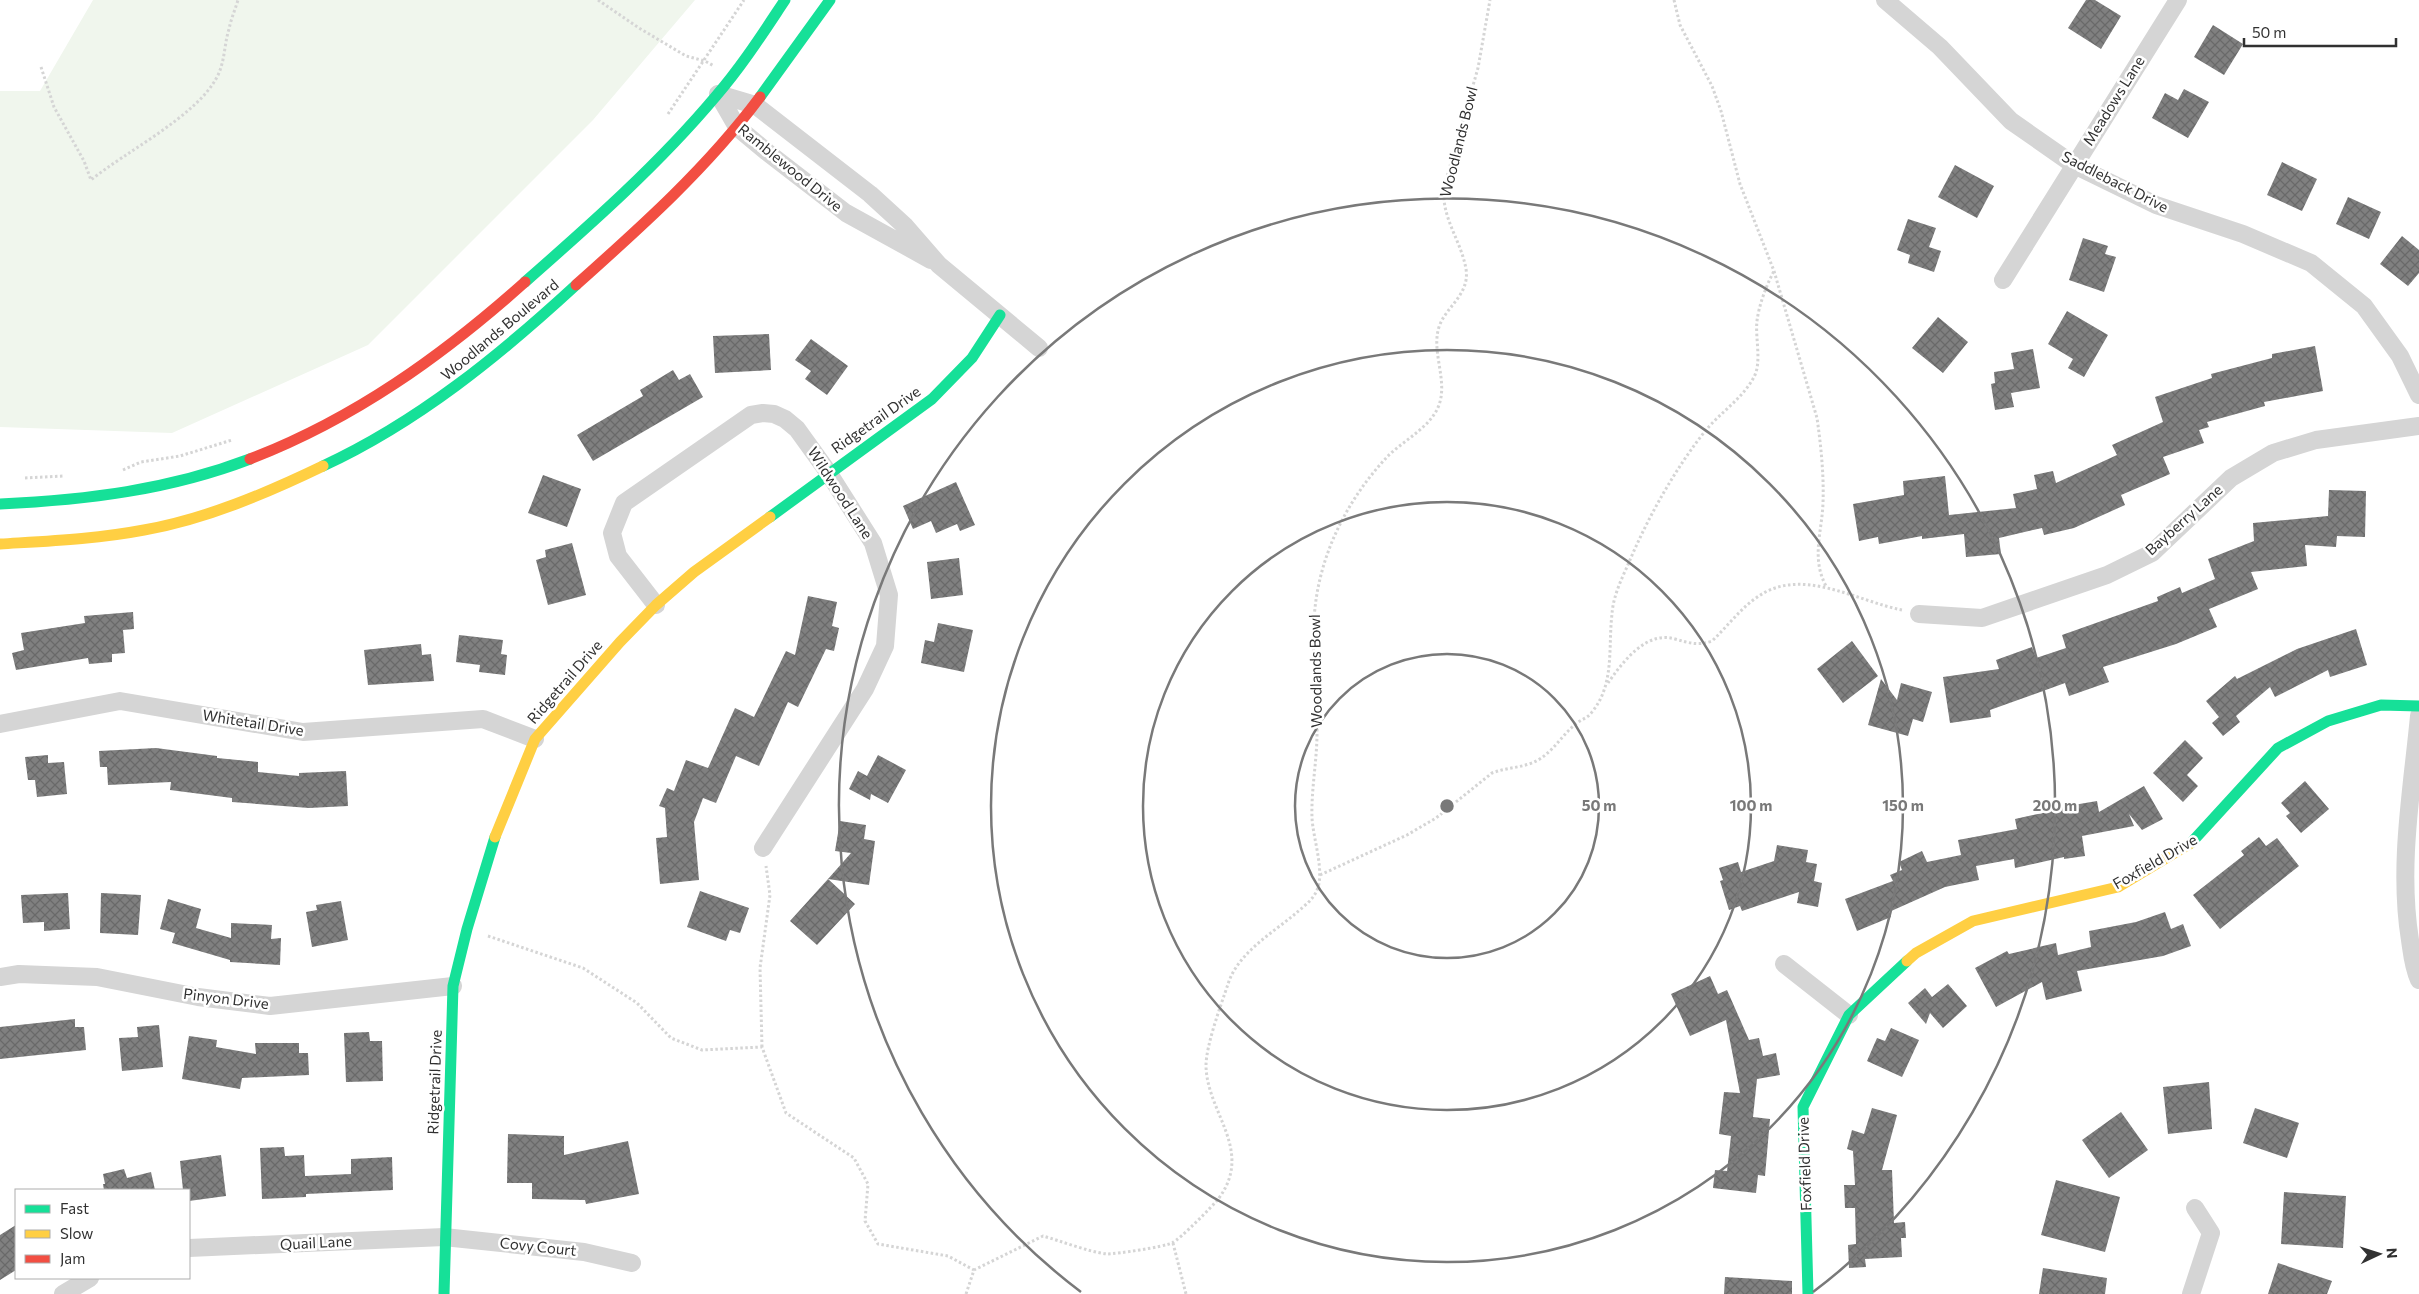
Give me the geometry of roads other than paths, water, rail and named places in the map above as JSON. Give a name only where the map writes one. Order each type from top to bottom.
[{"type":"street","name":"Woodlands Boulevard","points":[[0,504],[68,501],[129,493],[211,472],[280,447],[318,430],[377,396],[432,360],[523,285],[656,162],[718,94],[785,0]]},
{"type":"street","name":"Woodlands Boulevard","points":[[0,544],[74,540],[164,527],[272,491],[340,459],[390,432],[446,395],[490,361],[688,182],[755,105],[830,0]]},
{"type":"street","name":"Saddleback Drive","points":[[1885,0],[1940,47],[2011,122],[2074,165],[2156,205],[2243,234],[2311,263],[2364,306],[2400,356],[2419,395]]},
{"type":"street","name":"Meadows Lane","points":[[2004,280],[2178,0]]},
{"type":"street","name":"Ramblewood Drive","points":[[718,94],[755,105],[870,194],[905,226],[940,265],[1039,348]]},
{"type":"street","name":"Ramblewood Drive","points":[[718,94],[737,127],[846,213],[940,265]]},
{"type":"street","name":"Ridgetrail Drive","points":[[444,1294],[444,1237],[453,986],[467,929],[496,832],[535,739],[620,642],[656,605],[694,572],[828,472],[932,399],[954,379],[972,358],[1000,315]]},
{"type":"street","name":"Wildwood Lane","points":[[656,605],[618,556],[612,533],[624,503],[751,415],[763,412],[786,419],[797,429],[828,472],[873,543],[889,595],[885,646],[864,688],[763,848]]},
{"type":"street","name":"Bayberry Lane","points":[[1919,614],[1982,618],[2107,575],[2152,553],[2231,478],[2273,453],[2316,440],[2419,426]]},
{"type":"street","name":"Whitetail Drive","points":[[0,724],[120,701],[303,732],[483,719],[535,739]]},
{"type":"street","name":"Foxfield Drive","points":[[1808,1294],[1804,1107],[1849,1015],[1916,953],[1973,921],[2118,887],[2196,840],[2278,748],[2328,721],[2381,705],[2419,706]]},
{"type":"street","points":[[2419,716],[2407,841],[2405,909],[2414,970],[2419,980]]},
{"type":"street","points":[[1784,964],[1849,1015]]},
{"type":"street","name":"Pinyon Drive","points":[[0,977],[19,974],[96,977],[198,997],[270,1006],[453,986]]},
{"type":"street","points":[[2191,1294],[2211,1232],[2195,1208]]},
{"type":"street","name":"Quail Lane","points":[[190,1248],[444,1237]]},
{"type":"street","name":"Covy Court","points":[[444,1237],[584,1252],[632,1263]]},
{"type":"street","points":[[63,1294],[88,1279]]}]
